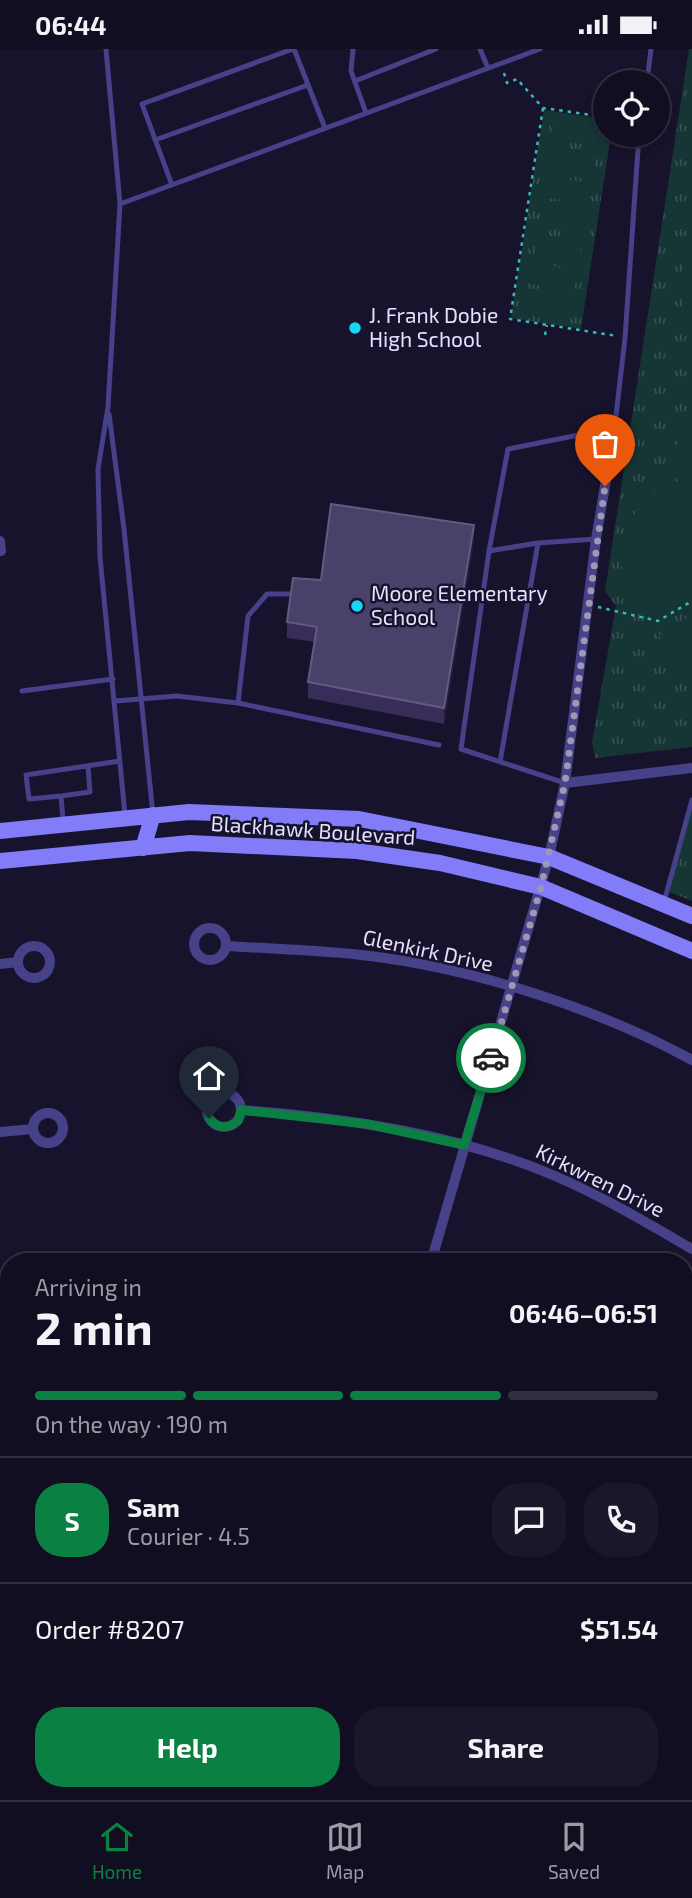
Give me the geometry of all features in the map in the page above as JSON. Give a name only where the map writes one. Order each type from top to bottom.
[{"type":"main road","name":"Blackhawk Boulevard","points":[[0,831],[217,811],[359,819],[549,857],[692,916]]},
{"type":"main road","points":[[143,848],[153,815]]},
{"type":"main road","points":[[125,819],[143,848]]},
{"type":"main road","points":[[440,863],[444,834]]},
{"type":"main road","name":"Blackhawk Boulevard","points":[[0,861],[216,843],[356,851],[440,863],[541,887],[692,951]]},
{"type":"street","points":[[434,1253],[549,857],[565,783],[596,539],[614,433]]},
{"type":"street","points":[[565,783],[692,768]]},
{"type":"street","name":"Glenkirk Drive","points":[[227,946],[370,955],[447,970],[579,1009],[649,1036],[692,1060]]},
{"type":"street","points":[[0,964],[18,962]]},
{"type":"street","name":"Kirkwren Drive","points":[[241,1110],[367,1124],[464,1145],[554,1175],[692,1249]]},
{"type":"street","points":[[0,1132],[33,1129]]},
{"type":"lane","points":[[106,49],[120,204],[108,407],[98,469],[100,557],[125,819]]},
{"type":"lane","points":[[172,185],[142,104],[293,49],[325,128]]},
{"type":"lane","points":[[353,49],[351,71],[366,113]]},
{"type":"lane","points":[[355,81],[436,49]]},
{"type":"lane","points":[[480,49],[488,68]]},
{"type":"lane","points":[[120,204],[540,49]]},
{"type":"lane","points":[[648,70],[651,49]]},
{"type":"lane","points":[[155,140],[307,85]]},
{"type":"lane","points":[[565,783],[461,749],[489,551],[508,449],[594,432],[614,433],[625,338],[638,147]]},
{"type":"lane","points":[[108,407],[124,529],[153,815]]},
{"type":"lane","points":[[489,551],[538,543],[596,539]]},
{"type":"lane","points":[[500,761],[538,543]]},
{"type":"lane","points":[[237,703],[248,616],[267,594],[293,594]]},
{"type":"lane","points":[[22,691],[113,679]]},
{"type":"lane","points":[[115,701],[177,696],[237,703],[439,745]]},
{"type":"lane","points":[[88,766],[90,792],[29,799],[26,775],[120,761]]},
{"type":"lane","points":[[61,796],[63,824]]},
{"type":"lane","points":[[663,903],[692,800]]},
{"type":"lane","points":[[684,831],[692,833]]},
{"type":"path","points":[[507,83],[517,79],[543,108],[593,115]]},
{"type":"path","points":[[543,108],[510,319],[617,336]]},
{"type":"path","points":[[545,335],[547,325]]},
{"type":"path","points":[[587,604],[658,621],[692,601]]},
{"type":"green space","points":[[689,49],[692,49],[692,747],[595,758],[592,742],[616,606],[605,591]]},
{"type":"green space","points":[[544,110],[593,117],[593,147],[609,147],[581,329],[511,318]]},
{"type":"green space","points":[[555,119],[593,124],[593,145],[552,139]]},
{"type":"green space","points":[[551,147],[596,154],[592,175],[547,168]]},
{"type":"green space","points":[[546,176],[591,183],[588,204],[543,197]]},
{"type":"green space","points":[[542,205],[587,212],[583,233],[538,226]]},
{"type":"green space","points":[[537,234],[582,241],[579,262],[534,255]]},
{"type":"green space","points":[[682,255],[692,255],[692,330],[683,304]]},
{"type":"green space","points":[[533,263],[578,270],[574,291],[529,284]]},
{"type":"green space","points":[[528,292],[573,299],[570,320],[525,313]]},
{"type":"green space","points":[[692,426],[692,490],[665,470],[682,434]]},
{"type":"green space","points":[[662,489],[692,515],[692,589],[656,615],[639,599],[628,583],[620,550],[632,518]]},
{"type":"green space","points":[[692,614],[692,687],[673,666],[659,635]]},
{"type":"green space","points":[[692,800],[692,901],[667,891]]},
{"type":"building","points":[[331,504],[474,525],[444,708],[308,682],[317,627],[287,622],[293,578],[321,580]]},
{"type":"way so far","points":[[491,1058],[541,887],[565,783],[605,486]]},
{"type":"place","name":"J. Frank Dobie High School","points":[[355,328]]},
{"type":"place","name":"Moore Elementary School","points":[[357,606]]},
{"type":"route","points":[[209,1118],[217,1125],[228,1127],[238,1121],[241,1110],[298,1114],[367,1124],[464,1145],[491,1058]]}]
